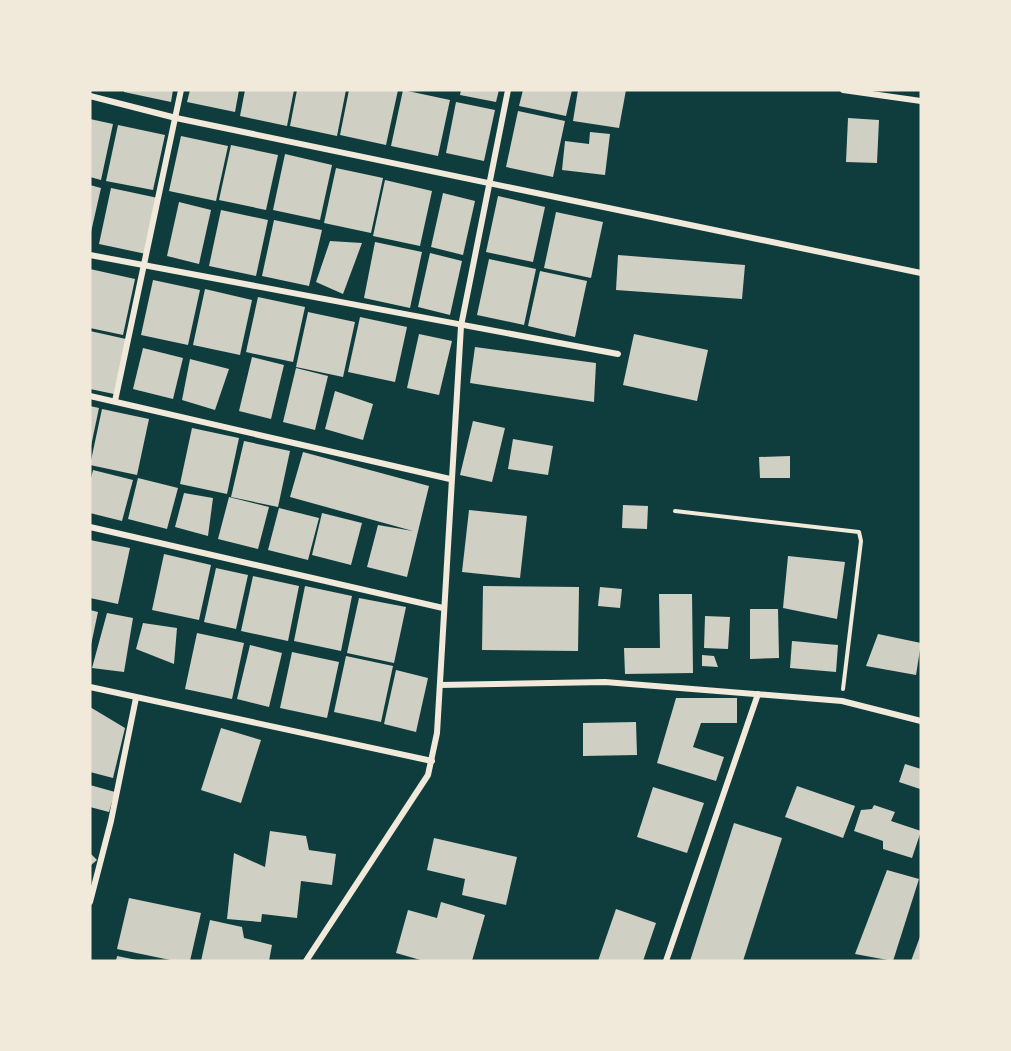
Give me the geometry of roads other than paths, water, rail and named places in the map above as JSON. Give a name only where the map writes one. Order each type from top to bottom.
[{"type":"street","points":[[116,401],[181,90]]},
{"type":"street","points":[[306,961],[428,775],[432,761],[437,733],[460,326],[508,90]]},
{"type":"street","points":[[843,90],[921,101]]},
{"type":"street","points":[[903,98],[904,90]]},
{"type":"street","points":[[90,96],[176,118],[921,273]]},
{"type":"street","points":[[90,255],[618,354]]},
{"type":"street","points":[[90,396],[450,479]]},
{"type":"street","points":[[90,527],[443,608]]},
{"type":"street","points":[[440,685],[604,682],[842,701],[921,721]]},
{"type":"street","points":[[90,687],[432,761]]},
{"type":"street","points":[[666,961],[758,694]]},
{"type":"street","points":[[90,902],[111,820],[136,698]]}]
